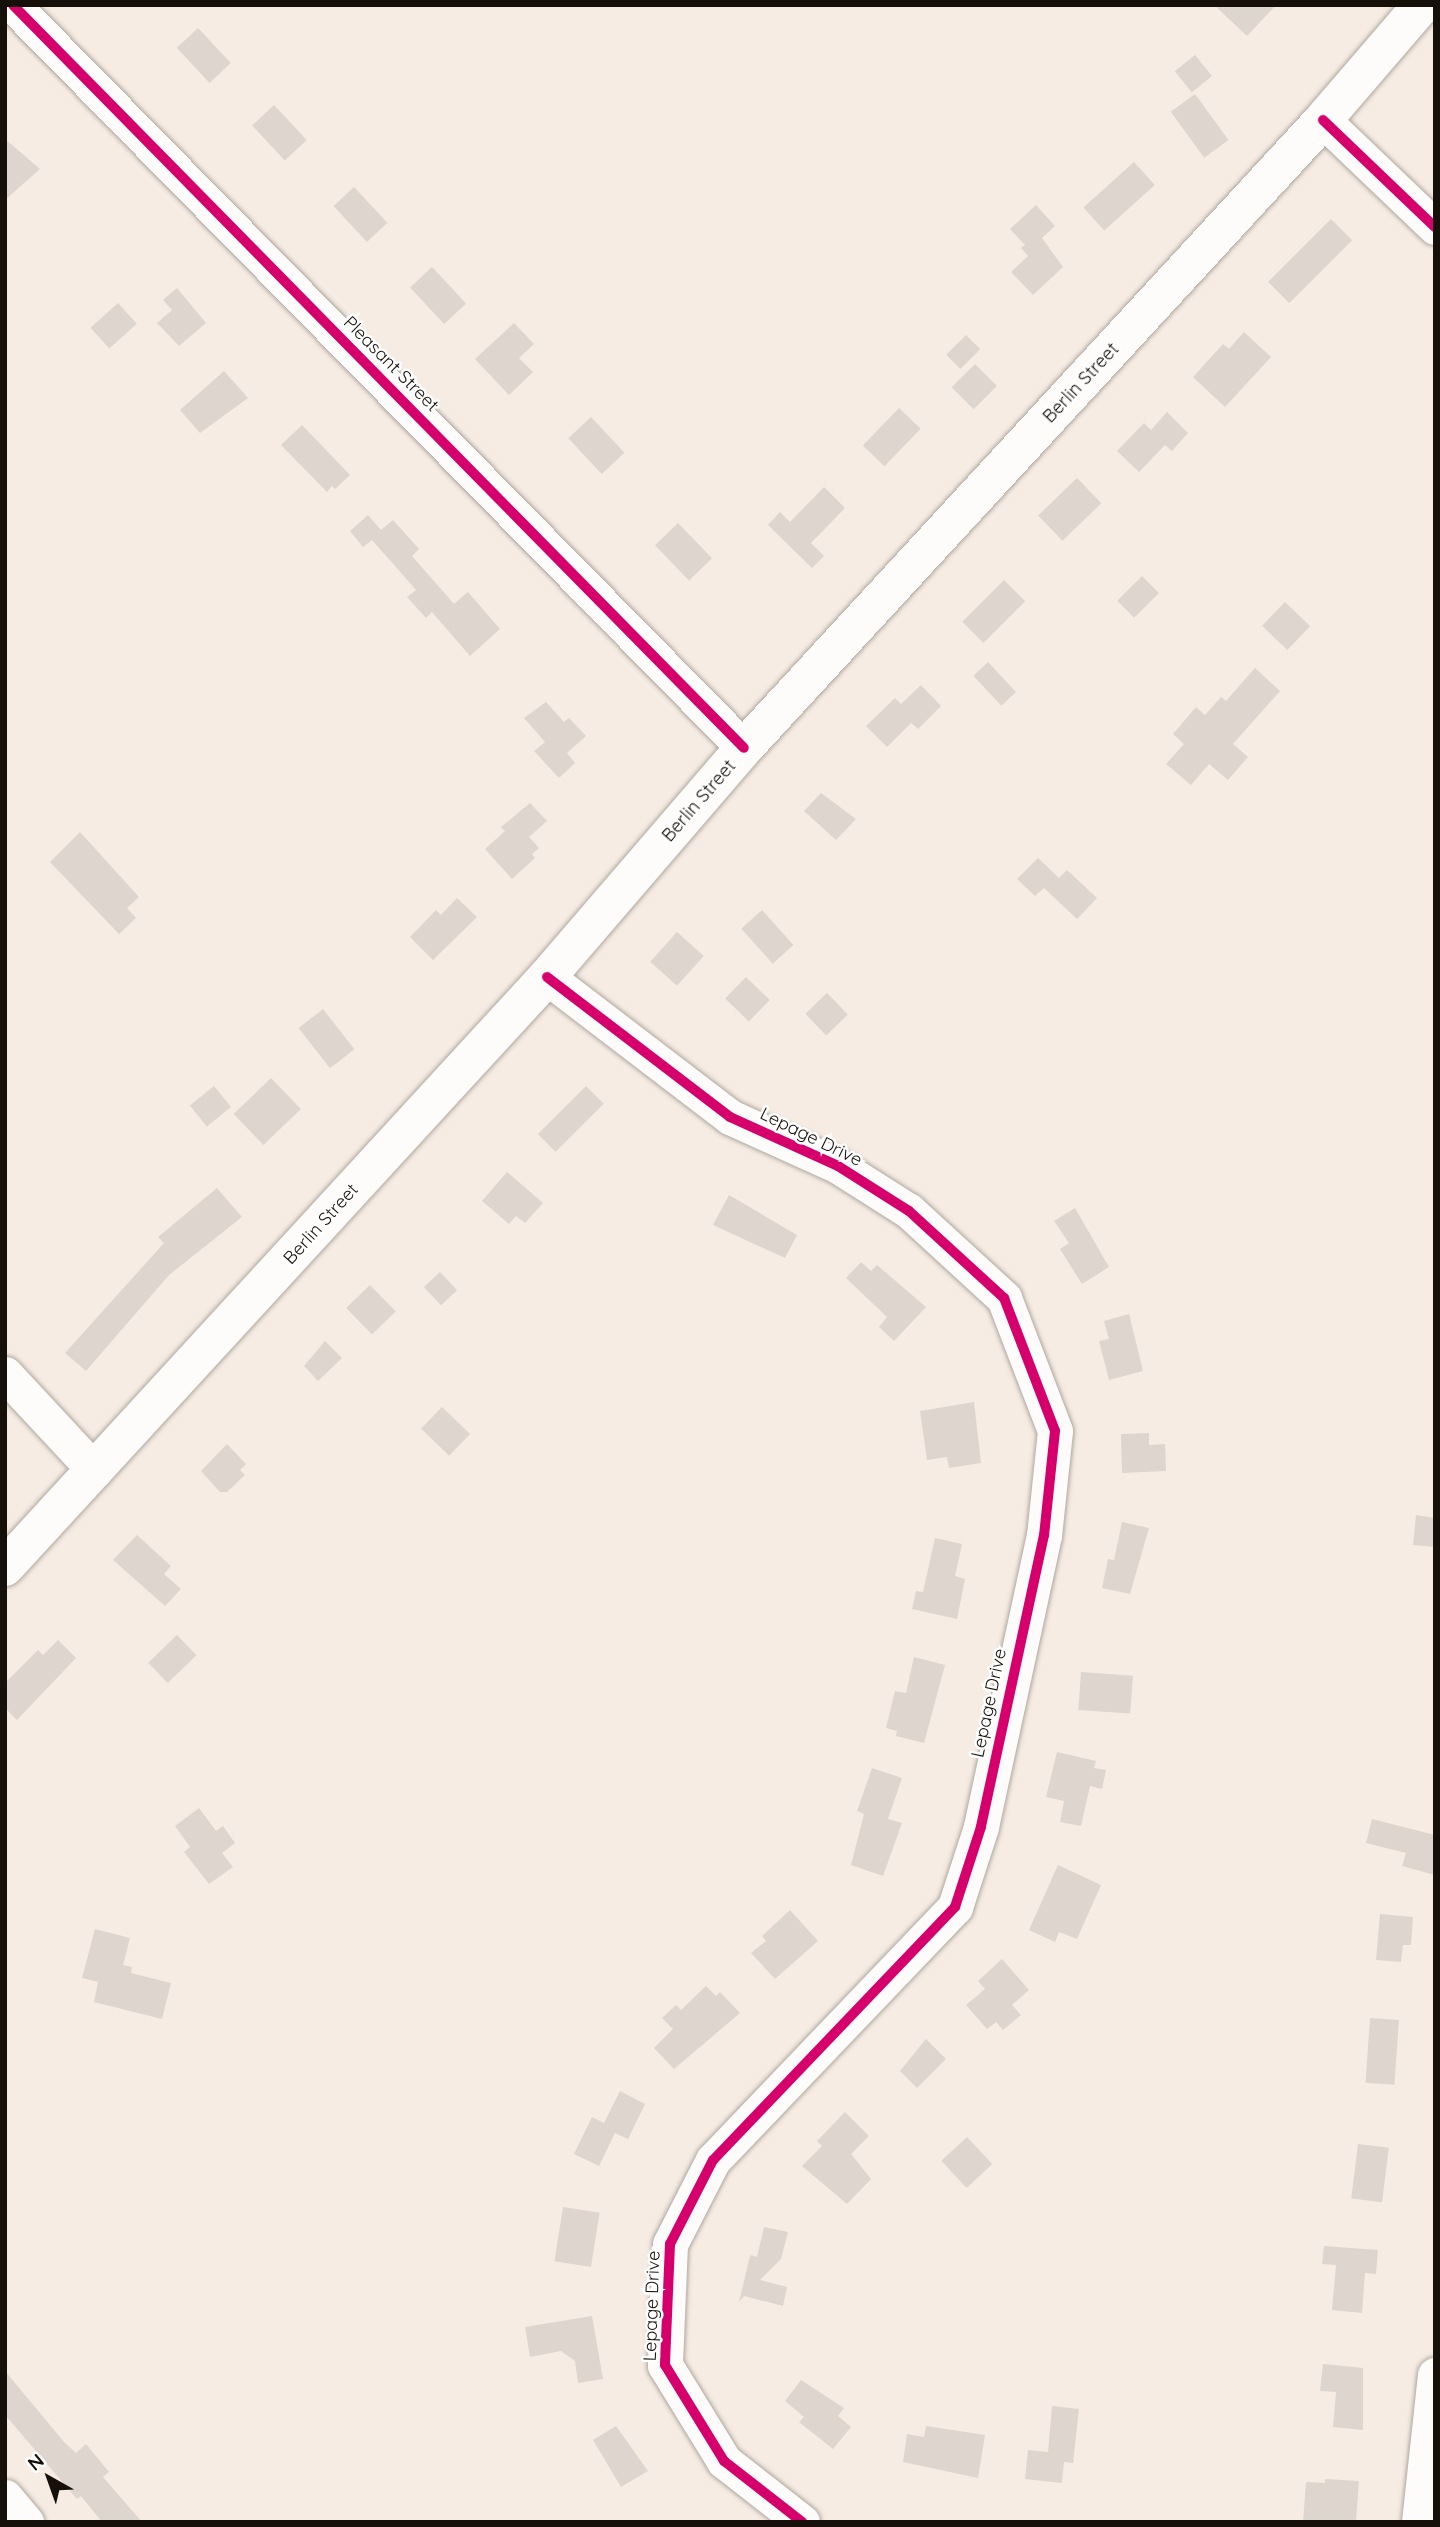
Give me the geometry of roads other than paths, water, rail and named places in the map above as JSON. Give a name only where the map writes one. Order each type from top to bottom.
[{"type":"main road","name":"Berlin Street","points":[[5,1567],[547,977],[744,748],[1323,120],[1422,5]]},
{"type":"street","name":"Pleasant Street","points":[[13,5],[744,748]]},
{"type":"street","points":[[1323,120],[1435,227]]},
{"type":"street","name":"Lepage Drive","points":[[547,977],[730,1117],[838,1166],[909,1211],[1004,1298],[1055,1431],[1044,1535],[981,1827],[955,1907],[713,2160],[670,2244],[664,2365],[724,2461],[802,2522]]},
{"type":"street","points":[[5,1374],[95,1471]]},
{"type":"street","points":[[1419,2522],[1435,2375]]},
{"type":"street","points":[[5,2497],[26,2522]]}]
